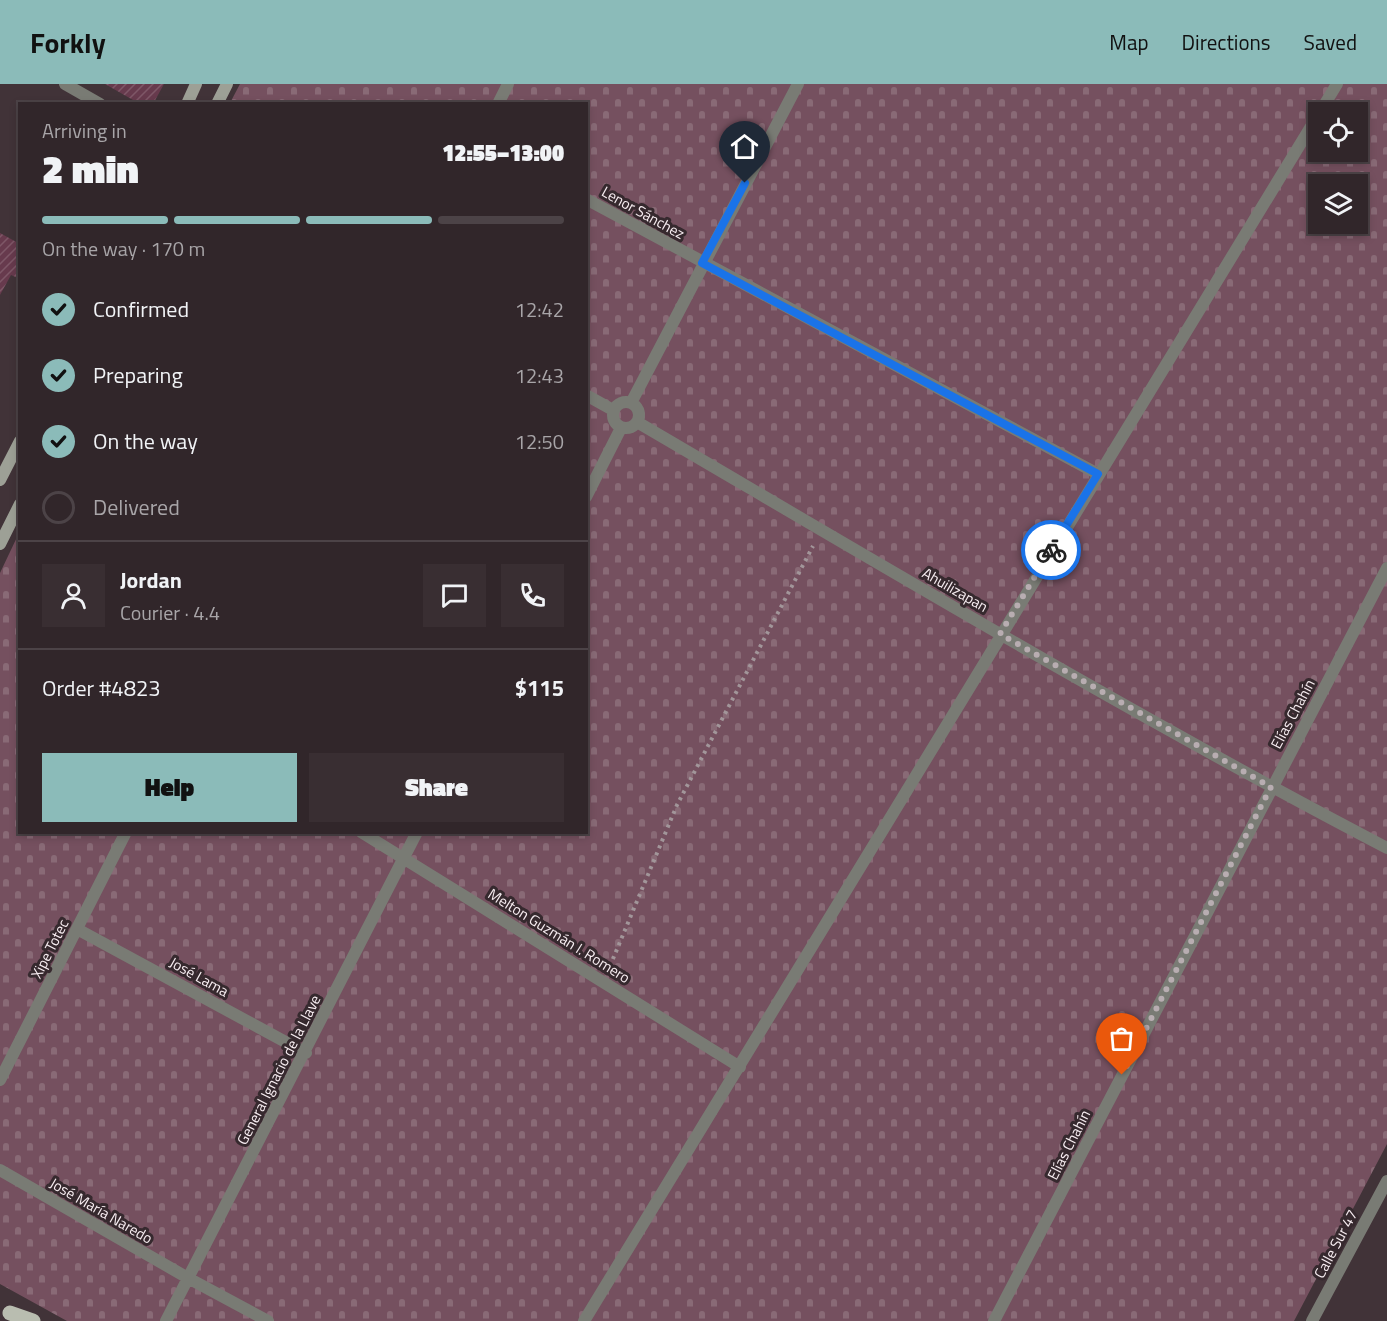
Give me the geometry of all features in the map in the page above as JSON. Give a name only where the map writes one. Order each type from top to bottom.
[{"type":"main road","points":[[188,102],[196,84]]},
{"type":"main road","points":[[218,102],[227,84]]},
{"type":"main road","points":[[0,480],[18,445]]},
{"type":"main road","points":[[0,544],[18,508]]},
{"type":"main road","points":[[10,1314],[33,1321]]},
{"type":"street","points":[[65,84],[96,102]]},
{"type":"street","points":[[499,102],[508,84]]},
{"type":"street","points":[[631,403],[702,263],[798,84]]},
{"type":"street","points":[[1326,102],[1337,84]]},
{"type":"street","points":[[584,1321],[740,1067],[1000,634],[1308,132]]},
{"type":"street","name":"Lenor Sánchez","points":[[588,200],[1098,474]]},
{"type":"street","points":[[588,395],[613,410]]},
{"type":"street","points":[[623,402],[631,403],[639,414],[637,422],[631,428],[621,428],[613,419],[613,410],[623,402]]},
{"type":"street","name":"Ahuilizapan","points":[[637,422],[1000,634],[1271,787],[1387,848]]},
{"type":"street","points":[[588,493],[621,428]]},
{"type":"street","name":"Elías Chahín","points":[[994,1321],[1387,568]]},
{"type":"street","name":"Xipe Totec","points":[[0,1080],[125,834]]},
{"type":"street","name":"Melton Guzmán I. Romero","points":[[364,834],[740,1067]]},
{"type":"street","name":"General Ignacio de la Llave","points":[[166,1321],[306,1053],[416,834]]},
{"type":"street","name":"José Lama","points":[[77,928],[306,1053]]},
{"type":"street","name":"José María Naredo","points":[[0,1170],[188,1278]]},
{"type":"street","name":"Calle Sur 47","points":[[1312,1321],[1387,1181]]},
{"type":"street","points":[[188,1278],[268,1321]]},
{"type":"path","points":[[603,981],[677,805],[821,530]]},
{"type":"green space","points":[[240,84],[1387,84],[1387,1144],[1294,1321],[67,1321],[0,1284],[0,573],[18,535],[18,834],[588,834],[588,102],[231,102]]},
{"type":"building","points":[[105,84],[164,84],[154,102],[136,102]]},
{"type":"building","points":[[0,233],[18,243],[18,278],[11,275],[0,295]]},
{"type":"way so far","points":[[1051,550],[1000,634],[1271,787],[1122,1075]]},
{"type":"route","points":[[745,183],[702,263],[1098,474],[1051,550]]}]
